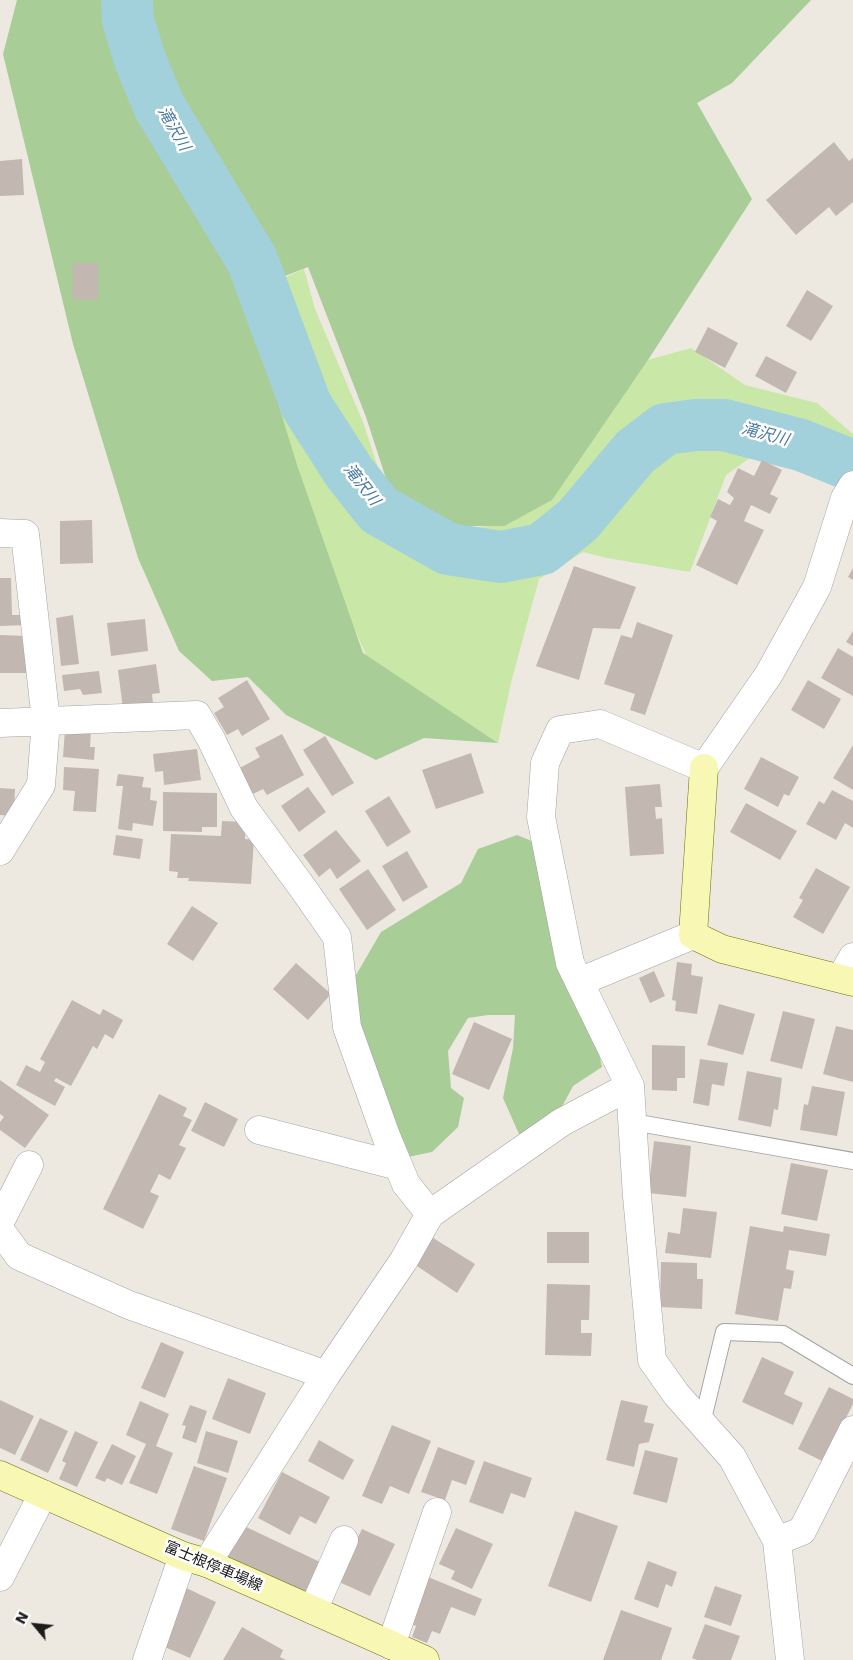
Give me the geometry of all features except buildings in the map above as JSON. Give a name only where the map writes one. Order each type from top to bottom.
[{"type":"main road","points":[[704,768],[693,934],[722,949],[849,972]]},
{"type":"main road","name":"富士根停車場線","points":[[0,1475],[426,1660]]},
{"type":"street","points":[[790,1660],[777,1541],[732,1457],[676,1394],[652,1360],[637,1196],[630,1086],[570,963],[541,817],[545,763],[560,730],[600,724],[704,768],[769,674],[817,587],[850,495]]},
{"type":"street","points":[[0,533],[25,534],[46,721],[41,785],[0,850]]},
{"type":"street","points":[[0,723],[197,715],[211,739],[244,808],[337,937],[347,1027],[398,1166],[406,1184],[430,1214]]},
{"type":"street","points":[[579,982],[693,934]]},
{"type":"street","points":[[147,1660],[195,1559],[326,1375],[404,1260],[430,1214],[562,1122],[630,1086]]},
{"type":"street","points":[[260,1130],[398,1166]]},
{"type":"street","points":[[0,1222],[29,1165]]},
{"type":"street","points":[[0,1230],[19,1256],[27,1260],[129,1305],[326,1375]]},
{"type":"street","points":[[777,1541],[802,1531],[853,1430]]},
{"type":"street","points":[[0,1577],[43,1494]]},
{"type":"street","points":[[390,1644],[437,1512]]},
{"type":"street","points":[[313,1610],[344,1540]]},
{"type":"lane","points":[[633,1122],[853,1161]]},
{"type":"lane","points":[[702,1424],[724,1332],[782,1334],[853,1376]]},
{"type":"green space","points":[[17,0],[811,0],[732,83],[697,103],[752,199],[648,360],[552,500],[508,524],[504,526],[444,526],[391,494],[366,417],[308,267],[244,292],[297,465],[363,653],[498,743],[424,738],[376,760],[286,715],[248,677],[212,681],[179,651],[138,558],[73,344],[3,54]]},
{"type":"green space","points":[[304,269],[315,309],[363,422],[386,492],[447,530],[508,524],[553,497],[648,360],[691,348],[745,385],[817,403],[853,434],[853,447],[845,469],[750,458],[726,475],[690,572],[583,552],[539,579],[511,683],[498,743],[367,657],[324,560],[244,296]]},
{"type":"green space","points":[[517,835],[544,846],[593,1025],[602,1067],[573,1086],[556,1118],[537,1145],[519,1134],[503,1098],[513,1048],[515,1015],[488,1015],[468,1018],[448,1051],[451,1088],[464,1098],[458,1127],[432,1152],[408,1157],[389,1113],[349,987],[381,932],[461,883],[478,849]]},
{"type":"waterway","name":"滝沢川","points":[[127,0],[128,20],[140,60],[159,106],[252,260],[306,405],[349,472],[379,510],[448,549],[501,557],[542,549],[578,520],[635,452],[665,429],[696,425],[724,425],[801,445],[853,466]]}]
